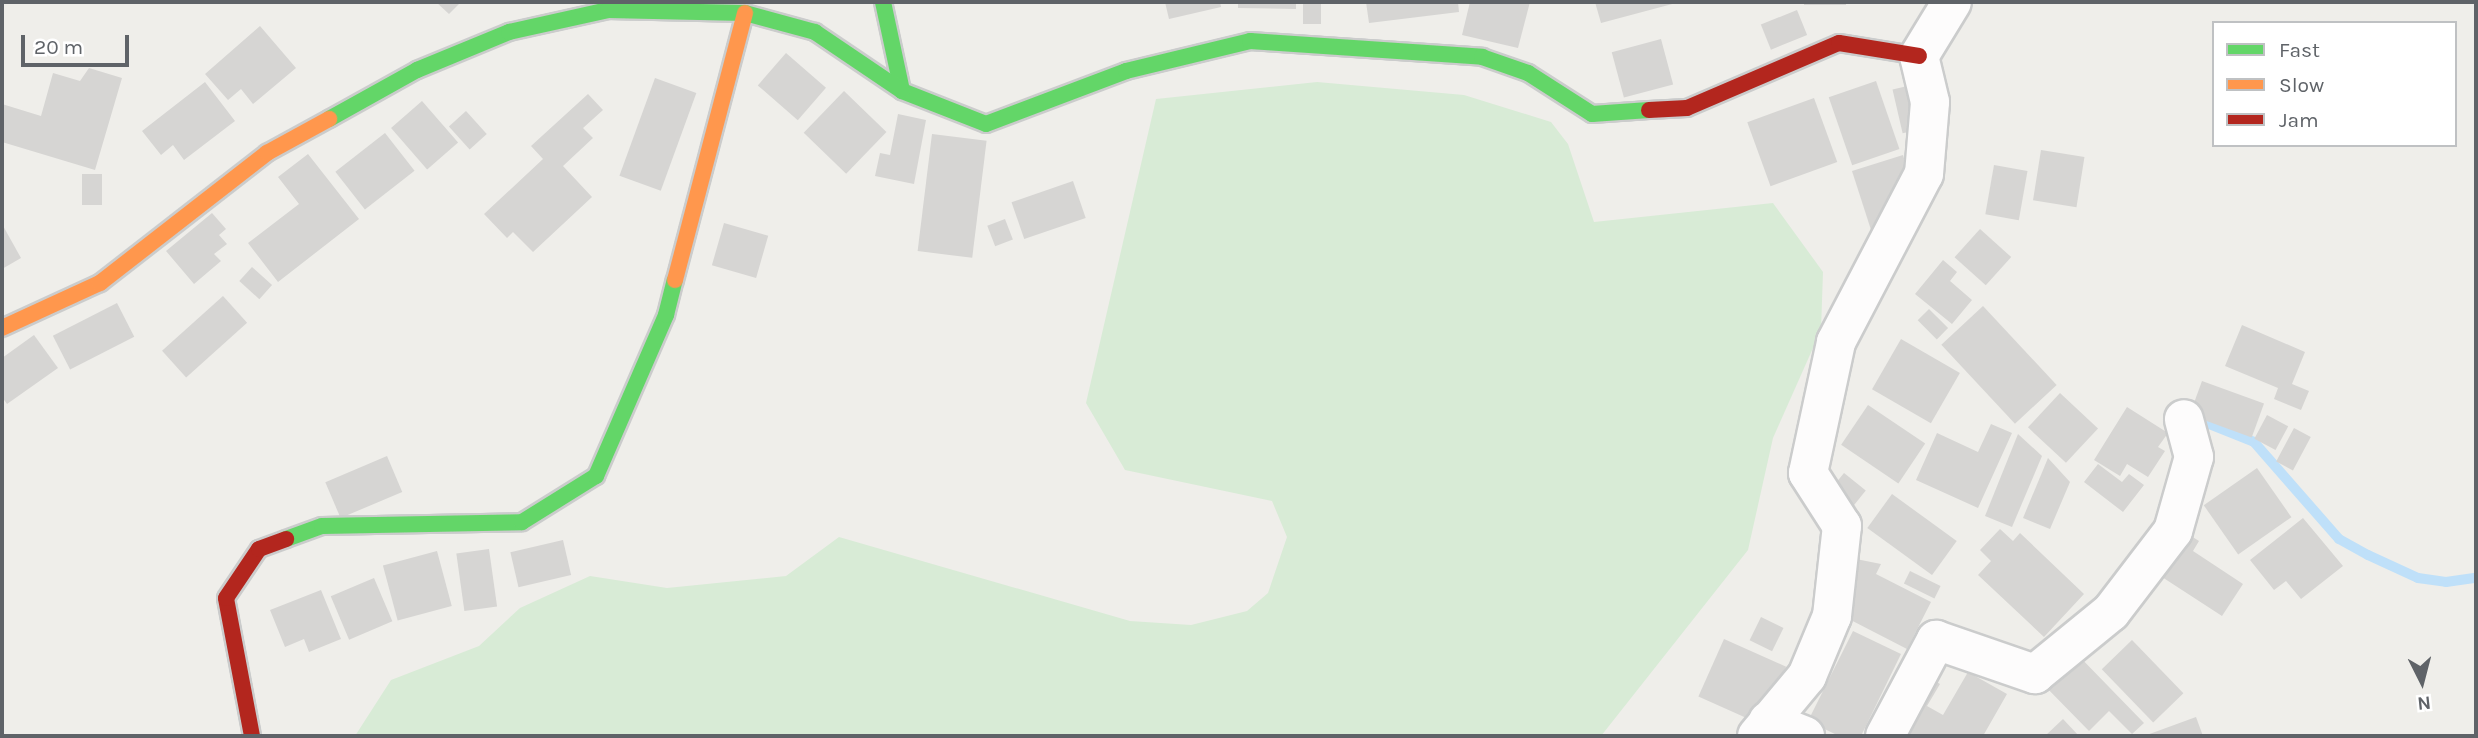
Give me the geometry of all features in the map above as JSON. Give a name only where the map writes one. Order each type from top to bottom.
[{"type":"street","points":[[883,2],[902,91]]},
{"type":"street","points":[[1805,736],[1763,728],[1807,676],[1832,616],[1842,527],[1808,473],[1836,342],[1924,174],[1930,102],[1919,55],[1952,2]]},
{"type":"street","points":[[2,328],[100,283],[267,153],[428,65],[509,32],[608,10],[745,13],[815,32],[902,91],[986,124],[1126,71],[1250,41],[1482,57],[1528,73],[1592,114],[1687,108],[1839,43],[1919,55]]},
{"type":"street","points":[[252,736],[226,598],[258,549],[322,526],[522,522],[596,476],[666,314],[745,13]]},
{"type":"street","points":[[1885,736],[1936,640],[2035,674],[2111,612],[2173,531],[2194,457],[2184,419]]},
{"type":"green space","points":[[1317,82],[1464,95],[1551,122],[1568,144],[1594,222],[1773,203],[1823,272],[1821,330],[1773,438],[1748,550],[1601,736],[355,736],[391,680],[479,646],[520,608],[590,576],[667,588],[786,576],[839,537],[1130,621],[1191,625],[1247,611],[1268,593],[1287,537],[1272,501],[1125,470],[1086,403],[1156,99]]},
{"type":"building","points":[[436,2],[461,2],[449,14]]},
{"type":"building","points":[[1165,2],[1220,2],[1221,7],[1169,19]]},
{"type":"building","points":[[1238,2],[1296,2],[1296,9],[1238,8]]},
{"type":"building","points":[[1303,2],[1321,2],[1321,24],[1303,24]]},
{"type":"building","points":[[1366,2],[1458,2],[1459,12],[1369,23]]},
{"type":"building","points":[[1470,2],[1530,2],[1518,48],[1462,35]]},
{"type":"building","points":[[1595,2],[1676,2],[1676,3],[1601,23]]},
{"type":"building","points":[[1804,2],[1846,2],[1846,5],[1804,5]]},
{"type":"building","points":[[1797,10],[1807,35],[1771,50],[1761,25]]},
{"type":"building","points":[[260,26],[296,68],[253,104],[241,89],[228,100],[205,74]]},
{"type":"building","points":[[1661,39],[1673,84],[1624,98],[1612,52]]},
{"type":"building","points":[[786,53],[826,88],[798,120],[758,85]]},
{"type":"building","points":[[89,68],[122,78],[95,170],[2,142],[2,104],[41,116],[53,73],[80,81]]},
{"type":"building","points":[[655,78],[696,93],[661,191],[619,176]]},
{"type":"building","points":[[1876,81],[1899,149],[1852,165],[1829,97]]},
{"type":"building","points":[[205,82],[235,121],[184,160],[173,145],[161,155],[142,131]]},
{"type":"building","points":[[1912,85],[1922,129],[1903,133],[1893,89]]},
{"type":"building","points":[[844,91],[886,132],[846,174],[804,133]]},
{"type":"building","points":[[588,94],[603,110],[583,128],[593,138],[563,166],[592,197],[533,252],[513,232],[507,238],[484,214],[543,159],[531,146]]},
{"type":"building","points":[[1814,98],[1837,162],[1771,186],[1747,122]]},
{"type":"building","points":[[422,101],[458,143],[427,169],[391,128]]},
{"type":"building","points":[[466,111],[487,134],[470,149],[449,126]]},
{"type":"building","points":[[898,114],[926,120],[914,184],[875,176],[880,153],[890,155]]},
{"type":"building","points":[[385,133],[415,171],[365,210],[335,172]]},
{"type":"building","points":[[932,134],[987,141],[972,258],[918,251]]},
{"type":"building","points":[[2041,150],[2084,157],[2076,207],[2033,200]]},
{"type":"building","points":[[308,154],[359,219],[278,282],[248,243],[299,204],[278,177]]},
{"type":"building","points":[[1903,155],[1911,180],[1872,233],[1852,171]]},
{"type":"building","points":[[1994,165],[2027,171],[2019,220],[1985,214]]},
{"type":"building","points":[[82,174],[102,174],[102,205],[82,205]]},
{"type":"building","points":[[1073,181],[1086,218],[1024,239],[1012,202]]},
{"type":"building","points":[[212,213],[226,229],[219,235],[227,244],[214,254],[221,261],[194,284],[166,251]]},
{"type":"building","points":[[1005,219],[1013,240],[995,246],[987,226]]},
{"type":"building","points":[[724,223],[768,236],[756,278],[712,265]]},
{"type":"building","points":[[2,224],[21,258],[2,269]]},
{"type":"building","points":[[1980,229],[2011,257],[1986,285],[1955,257]]},
{"type":"building","points":[[1943,260],[1957,272],[1950,281],[1972,300],[1952,324],[1915,294]]},
{"type":"building","points":[[252,267],[272,285],[259,299],[239,281]]},
{"type":"building","points":[[223,296],[247,323],[186,378],[162,351]]},
{"type":"building","points":[[117,303],[134,337],[70,370],[53,336]]},
{"type":"building","points":[[1983,306],[2057,385],[2015,424],[1941,345]]},
{"type":"building","points":[[1929,309],[1948,328],[1937,339],[1918,320]]},
{"type":"building","points":[[2242,325],[2305,352],[2292,384],[2309,391],[2301,410],[2274,399],[2278,388],[2225,366]]},
{"type":"building","points":[[34,335],[58,368],[7,404],[2,397],[2,358]]},
{"type":"building","points":[[1901,339],[1960,373],[1931,423],[1872,389]]},
{"type":"building","points":[[2202,381],[2264,404],[2252,437],[2190,415]]},
{"type":"building","points":[[2060,393],[2098,428],[2066,463],[2028,427]]},
{"type":"building","points":[[1868,405],[1925,444],[1898,483],[1841,445]]},
{"type":"building","points":[[2127,407],[2168,433],[2158,447],[2165,451],[2148,477],[2127,464],[2120,476],[2094,460]]},
{"type":"building","points":[[2267,415],[2288,426],[2276,450],[2254,439]]},
{"type":"building","points":[[1991,424],[2012,433],[1978,508],[1916,480],[1937,433],[1978,452]]},
{"type":"building","points":[[2294,428],[2311,437],[2293,470],[2276,462]]},
{"type":"building","points":[[2018,434],[2042,456],[2012,527],[1985,516]]},
{"type":"building","points":[[387,456],[402,492],[341,518],[325,482]]},
{"type":"building","points":[[2048,458],[2070,482],[2050,529],[2023,518]]},
{"type":"building","points":[[2098,464],[2122,482],[2129,474],[2144,485],[2123,512],[2084,482]]},
{"type":"building","points":[[2257,468],[2291,517],[2238,554],[2204,505]]},
{"type":"building","points":[[1844,473],[1866,491],[1851,508],[1830,491]]},
{"type":"building","points":[[1892,494],[1957,541],[1932,575],[1867,528]]},
{"type":"building","points":[[2303,518],[2343,566],[2301,599],[2286,581],[2274,590],[2250,560]]},
{"type":"building","points":[[2000,529],[2013,541],[2020,533],[2084,594],[2044,637],[1978,575],[1991,561],[1980,550]]},
{"type":"building","points":[[2183,531],[2199,541],[2193,551],[2243,584],[2222,616],[2162,577]]},
{"type":"building","points":[[563,540],[571,575],[518,587],[510,552]]},
{"type":"building","points":[[489,549],[497,606],[464,611],[456,554]]},
{"type":"building","points":[[437,551],[452,606],[398,621],[383,565]]},
{"type":"building","points":[[1851,558],[1881,564],[1876,574],[1931,602],[1907,649],[1841,615]]},
{"type":"building","points":[[1910,571],[1941,586],[1934,598],[1904,584]]},
{"type":"building","points":[[374,578],[392,621],[349,640],[331,596]]},
{"type":"building","points":[[321,590],[341,639],[309,652],[304,639],[285,647],[270,610]]},
{"type":"building","points":[[1761,617],[1783,628],[1772,651],[1750,640]]},
{"type":"building","points":[[1853,631],[1901,654],[1861,736],[1839,736],[1808,721]]},
{"type":"building","points":[[1724,639],[1786,667],[1760,724],[1698,697]]},
{"type":"building","points":[[2132,640],[2183,693],[2153,722],[2102,669]]},
{"type":"building","points":[[2074,651],[2144,723],[2132,734],[2109,711],[2089,731],[2041,682]]},
{"type":"building","points":[[1968,672],[2007,694],[1983,736],[1894,736],[1926,675],[1940,684],[1927,706],[1943,715]]},
{"type":"building","points":[[2196,717],[2203,736],[2144,736]]},
{"type":"building","points":[[2063,719],[2079,736],[2045,736]]},
{"type":"waterway","points":[[2202,421],[2254,442],[2339,539],[2418,578],[2446,582],[2476,578]]},
{"type":"traffic: fast","points":[[883,2],[902,91],[986,124],[1126,71],[1250,41],[1482,57],[1528,73],[1592,114],[1649,110]]},
{"type":"traffic: fast","points":[[329,119],[417,70],[509,32],[608,10],[745,13],[815,32],[902,91]]},
{"type":"traffic: fast","points":[[286,539],[322,526],[522,522],[596,476],[666,315],[675,280]]},
{"type":"traffic: slow","points":[[675,280],[745,13]]},
{"type":"traffic: slow","points":[[2,328],[100,283],[267,153],[329,119]]},
{"type":"traffic: jam","points":[[1649,110],[1687,108],[1839,43],[1919,56]]},
{"type":"traffic: jam","points":[[252,736],[226,598],[259,549],[286,539]]}]
